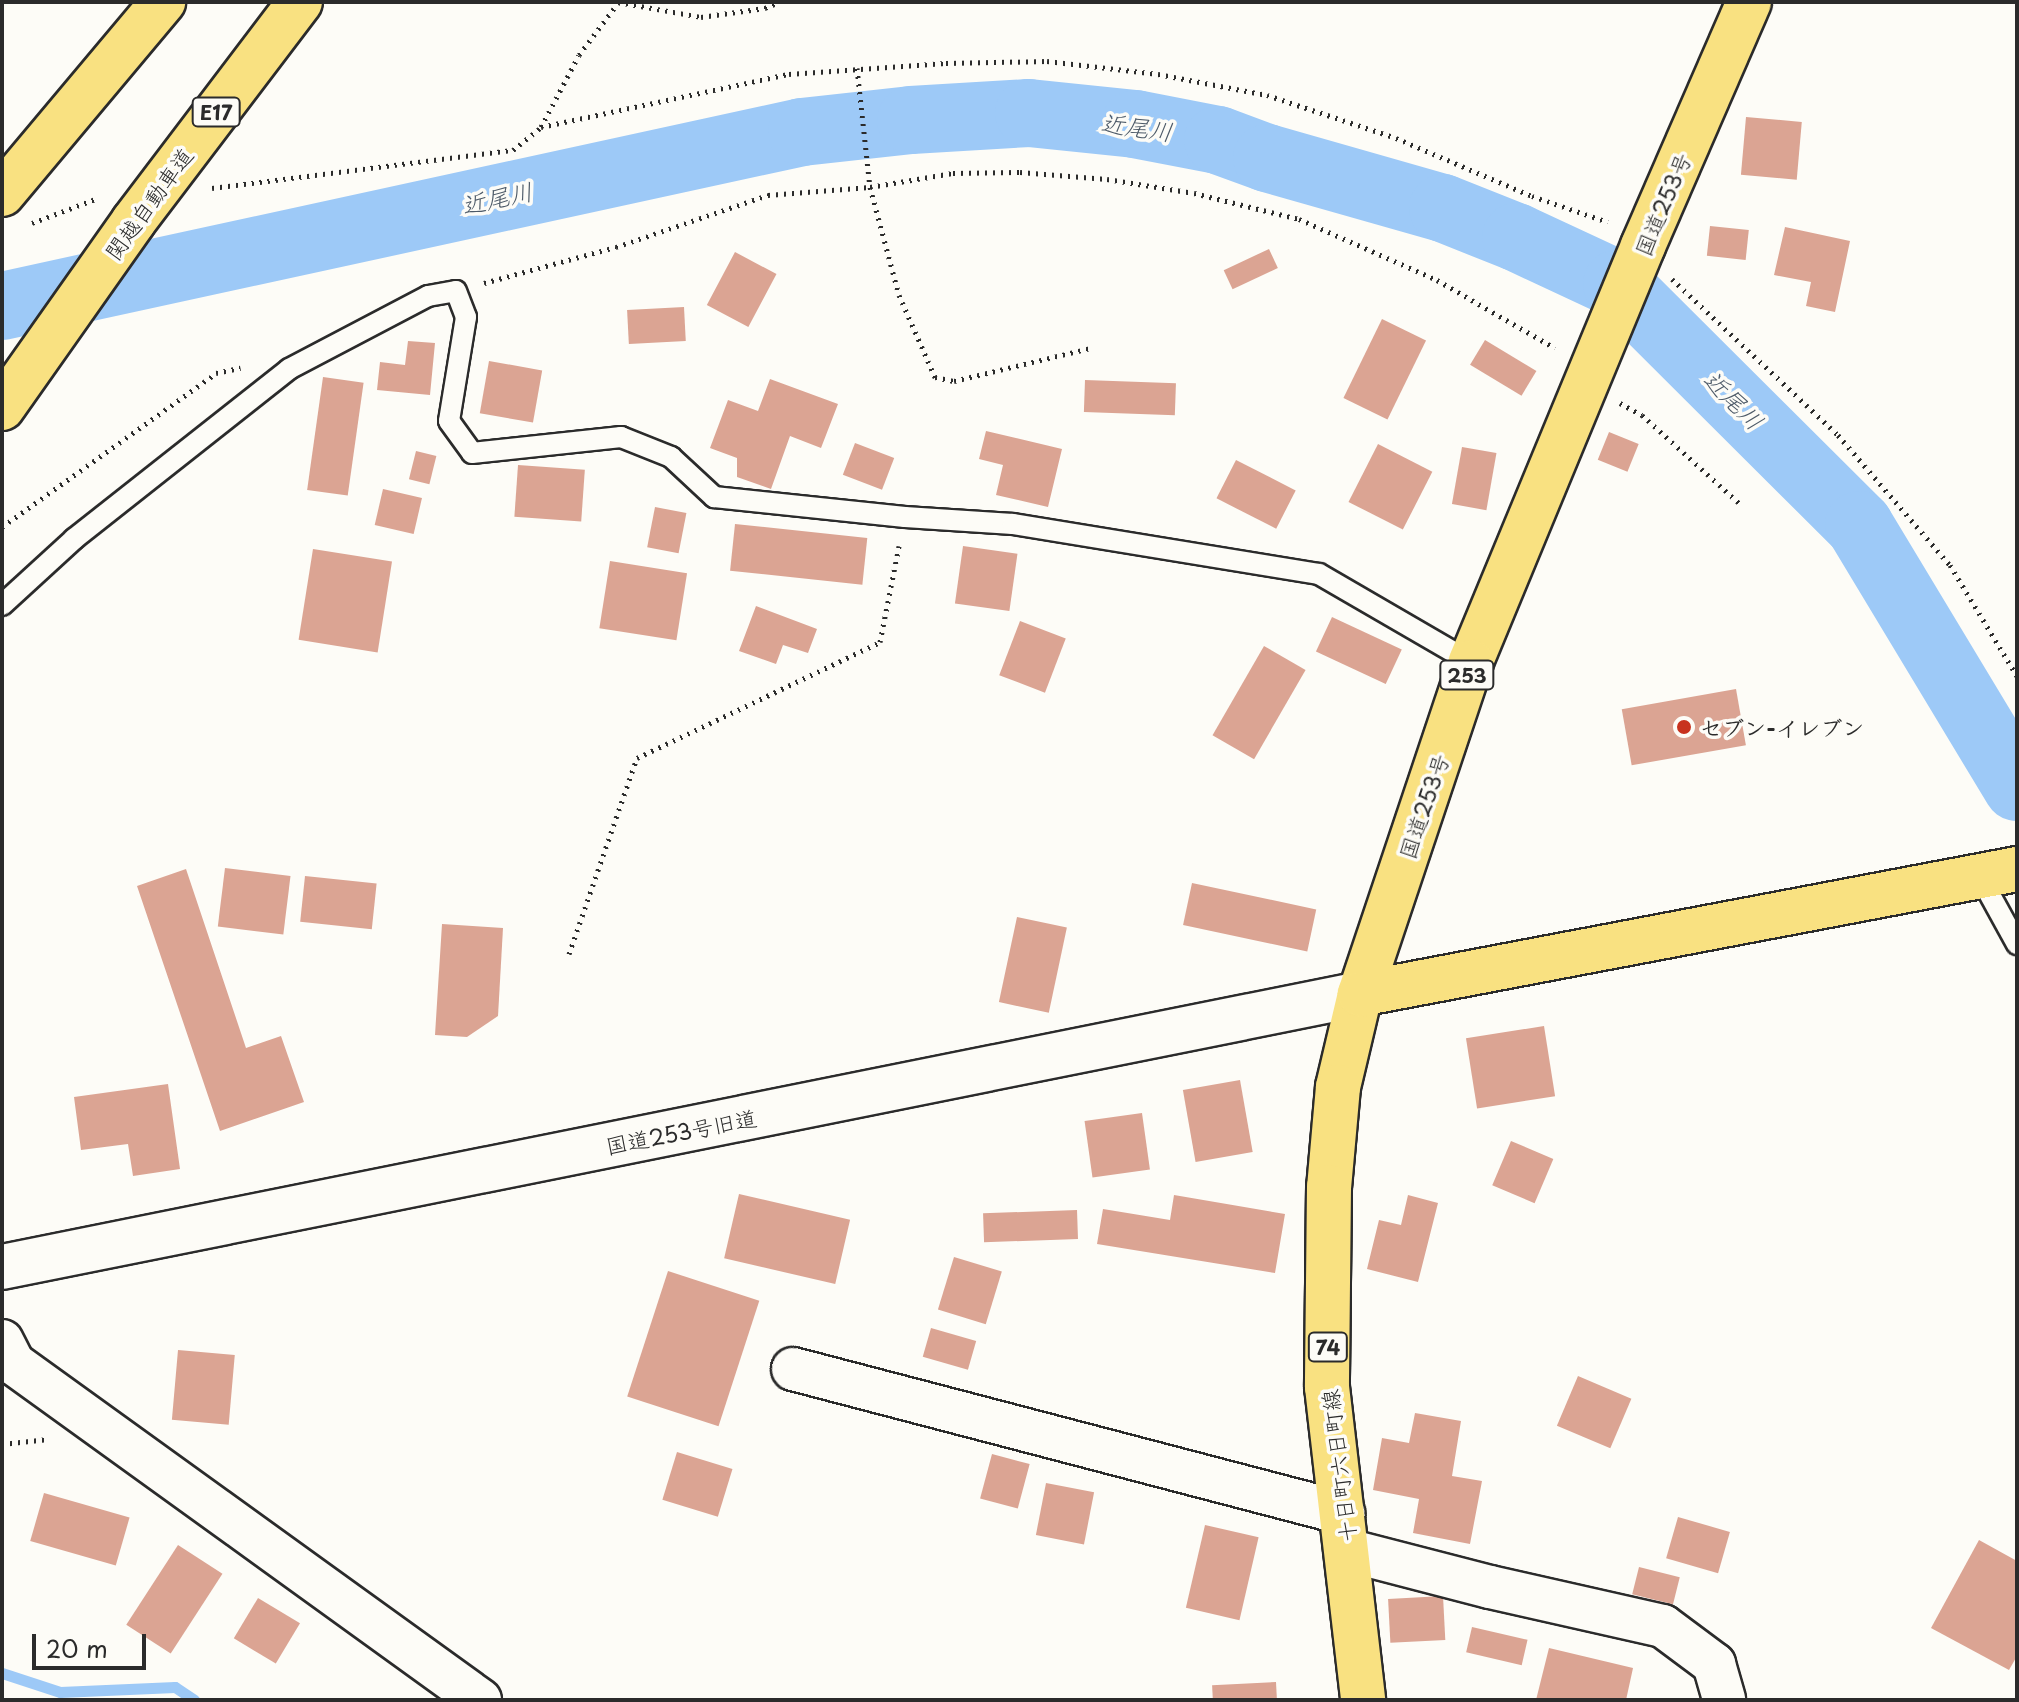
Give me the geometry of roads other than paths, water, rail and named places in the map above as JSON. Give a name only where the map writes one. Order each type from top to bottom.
[{"type":"main road","points":[[14,210],[163,2]]},
{"type":"main road","name":"関越自動車道","points":[[5,403],[118,209],[300,2]]},
{"type":"main road","name":"国道253号","points":[[1360,994],[1471,662],[1749,2]]},
{"type":"main road","points":[[1360,994],[1997,872]]},
{"type":"main road","name":"十日町六日町線","points":[[1360,994],[1338,1087],[1329,1187],[1327,1387],[1363,1700]]},
{"type":"street","name":"国道253号旧道","points":[[2,1267],[1360,994]]},
{"type":"street","points":[[2,1341],[13,1363],[480,1700]]},
{"type":"street","points":[[793,1369],[1345,1531],[1490,1587],[1663,1626],[1714,1664],[1724,1700]]},
{"type":"lane","points":[[2,605],[74,539],[289,369],[428,296],[456,291],[466,317],[449,421],[472,453],[621,437],[671,457],[714,497],[905,517],[1013,524],[1319,574],[1471,662]]},
{"type":"lane","points":[[1997,872],[2017,944]]},
{"type":"waterway","name":"近尾川","points":[[2,306],[802,132],[911,120],[1029,113],[1135,124],[1218,140],[1267,158],[1443,208],[1516,237],[1617,284],[1859,525],[2017,787]]},
{"type":"waterway","points":[[2,1673],[60,1692],[175,1687],[194,1700]]},
{"type":"place","name":"セブン-イレブン","points":[[1684,727]]}]
